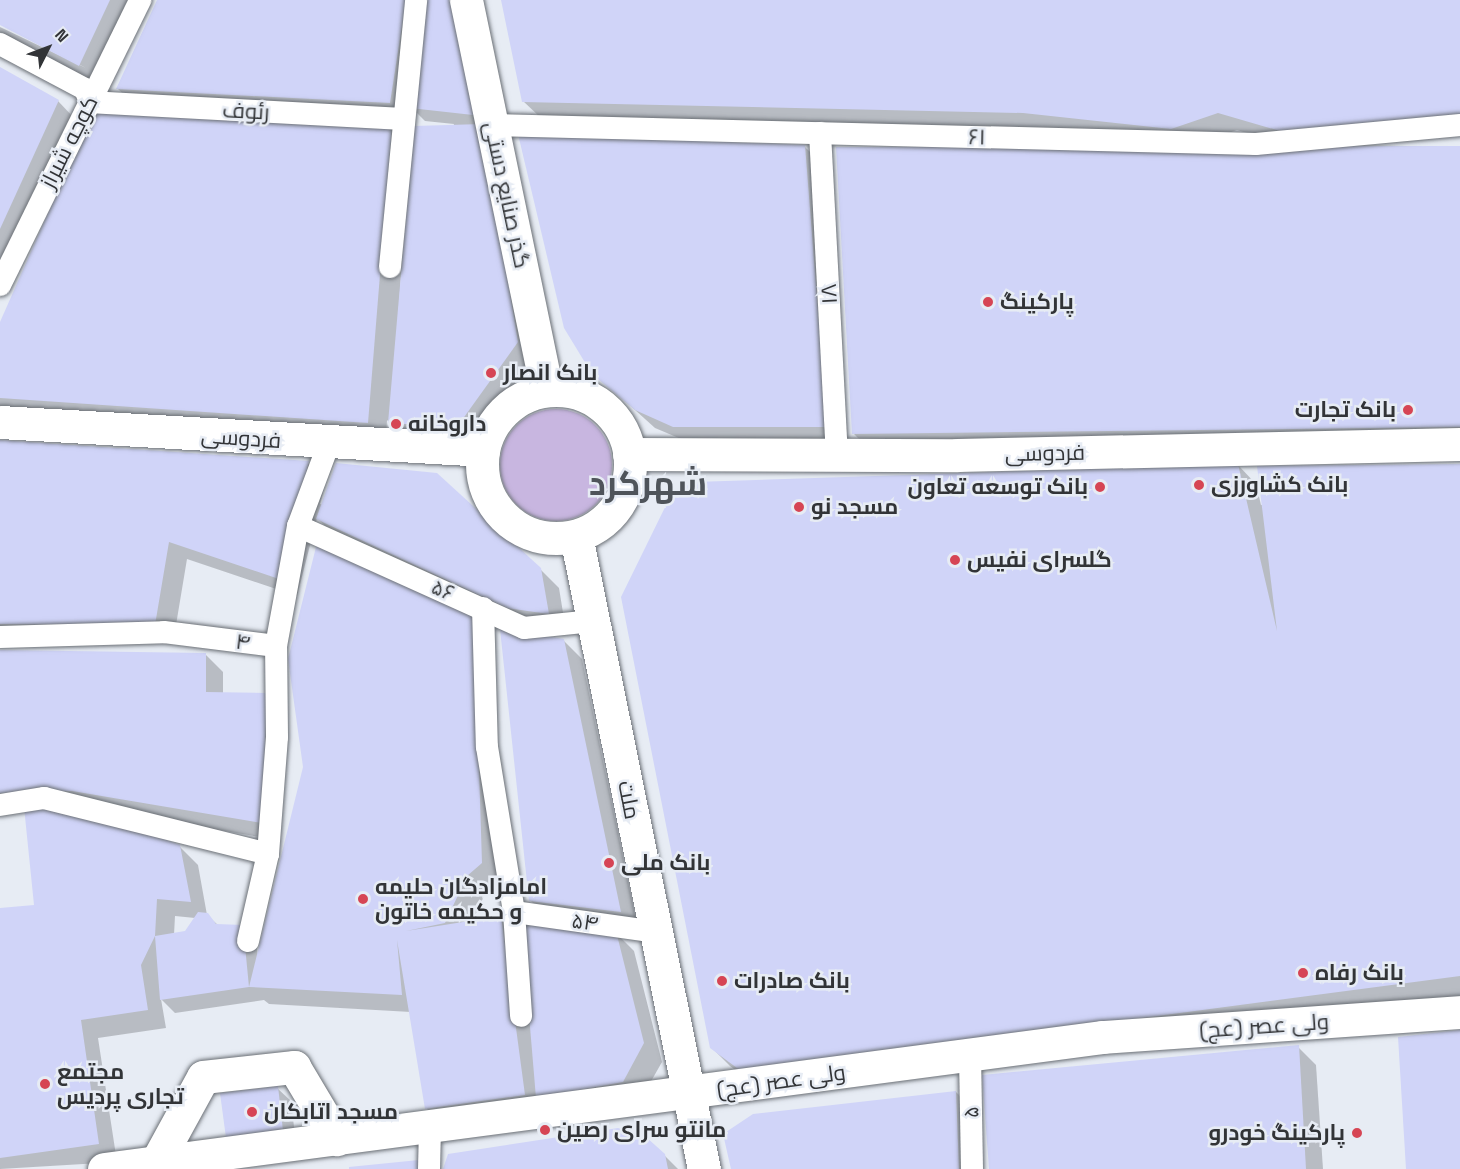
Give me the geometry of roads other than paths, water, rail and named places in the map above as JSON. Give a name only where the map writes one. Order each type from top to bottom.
[{"type":"main road","name":"گذر صنایع دستی","points":[[466,0],[547,390]]},
{"type":"main road","points":[[547,390],[592,399],[610,413],[629,454],[626,486],[612,514],[576,536],[551,539],[527,533],[506,519],[490,499],[483,450],[489,432],[512,404],[547,390]]},
{"type":"main road","name":"فردوسی","points":[[0,423],[483,450]]},
{"type":"main road","name":"فردوسی","points":[[629,454],[837,455],[1460,444]]},
{"type":"main road","name":"ملت","points":[[576,536],[704,1169]]},
{"type":"main road","name":"ولی عصر (عج)","points":[[104,1169],[1102,1037],[1460,1012]]},
{"type":"main road","points":[[156,1163],[203,1077],[294,1067],[337,1139]]},
{"type":"street","name":"کوچه شیراز","points":[[0,285],[140,0]]},
{"type":"street","points":[[390,267],[402,119],[416,0]]},
{"type":"street","points":[[0,44],[85,90],[90,102]]},
{"type":"street","name":"رئوف","points":[[90,102],[402,119]]},
{"type":"street","name":"۶۱","points":[[492,125],[1256,144],[1460,125]]},
{"type":"street","name":"۱۸","points":[[820,133],[837,455]]},
{"type":"street","name":"۴","points":[[0,637],[164,632],[276,645],[298,526],[329,443]]},
{"type":"street","name":"۵۶","points":[[298,526],[524,628],[593,621]]},
{"type":"street","points":[[483,608],[487,747],[513,912],[521,1016]]},
{"type":"street","points":[[248,941],[268,854],[277,737],[276,645]]},
{"type":"street","points":[[0,805],[45,798],[268,854]]},
{"type":"street","name":"۵۴","points":[[513,912],[656,932]]},
{"type":"street","name":"۵","points":[[970,1055],[972,1169]]},
{"type":"street","points":[[429,1169],[430,1127]]},
{"type":"place","name":"پارکینگ","points":[[988,302]]},
{"type":"place","name":"بانک انصار","points":[[491,373]]},
{"type":"place","name":"بانک تجارت","points":[[1408,410]]},
{"type":"place","name":"داروخانه","points":[[396,424]]},
{"type":"place","name":"بانک کشاورزی","points":[[1199,485]]},
{"type":"place","name":"بانک توسعه تعاون","points":[[1100,487]]},
{"type":"place","name":"مسجد نو","points":[[799,507]]},
{"type":"place","name":"گلسرای نفیس","points":[[955,560]]},
{"type":"place","name":"بانک ملی","points":[[609,863]]},
{"type":"place","name":"امامزادگان حلیمه و حکیمه خاتون","points":[[363,899]]},
{"type":"place","name":"بانک رفاه","points":[[1303,973]]},
{"type":"place","name":"بانک صادرات","points":[[722,981]]},
{"type":"place","name":"مجتمع تجاری پردیس","points":[[45,1084]]},
{"type":"place","name":"مسجد اتابکان","points":[[252,1112]]},
{"type":"place","name":"مانتو سرای رصین","points":[[545,1130]]},
{"type":"place","name":"پارکینگ خودرو","points":[[1357,1133]]},
{"type":"district","name":"شهرکرد","points":[[648,484]]}]
